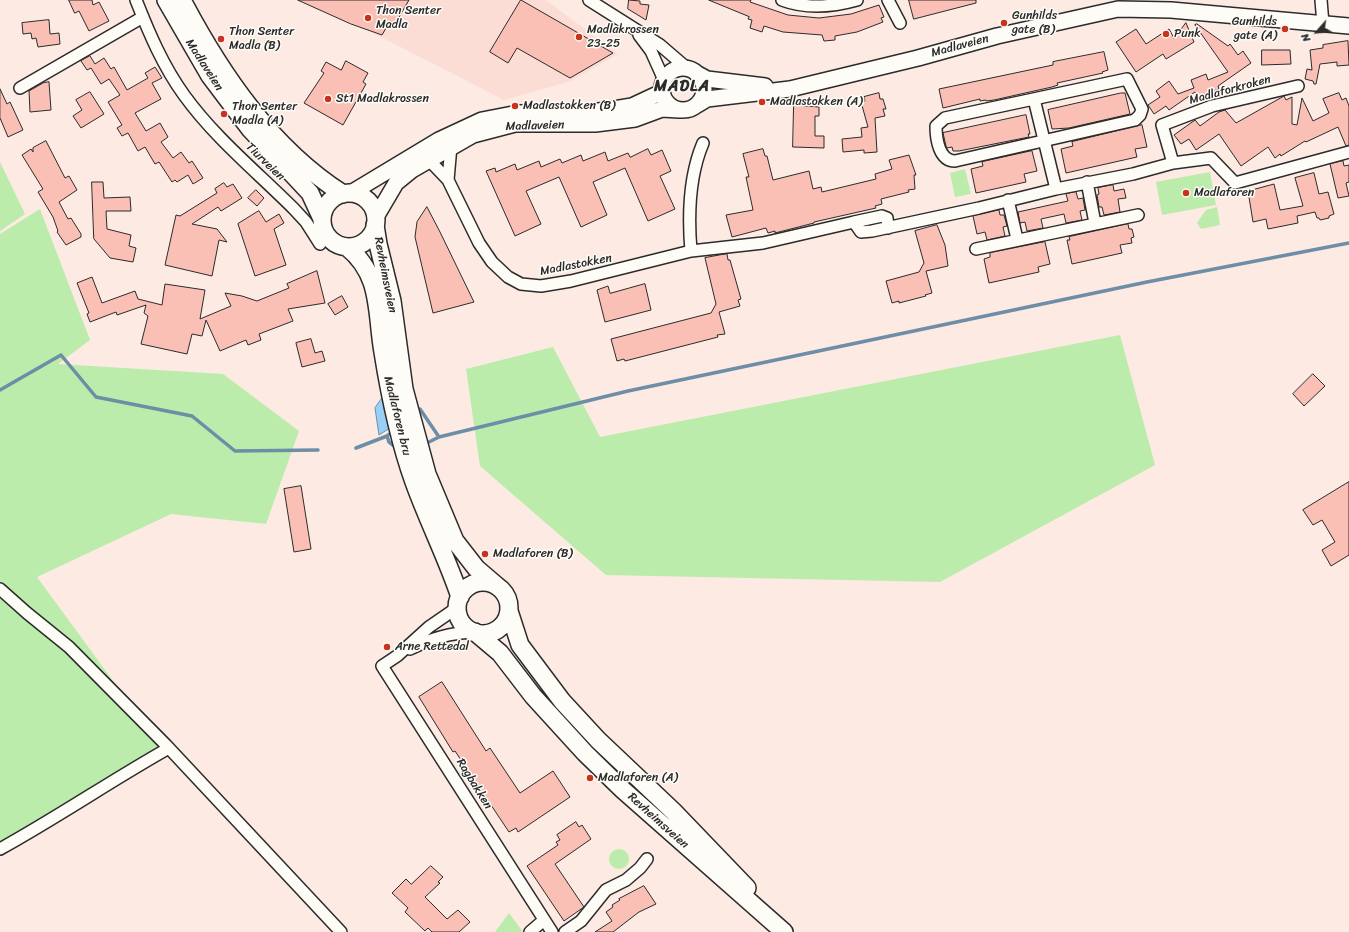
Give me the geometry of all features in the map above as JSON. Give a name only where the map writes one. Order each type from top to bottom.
[{"type":"main road","name":"Madlaveien","points":[[166,0],[194,51],[227,100],[250,129],[307,189],[317,204],[322,219]]},
{"type":"main road","name":"Madlaveien","points":[[182,0],[210,51],[251,108],[305,166],[317,176],[347,193],[439,140],[482,120],[518,113],[591,112],[632,106],[663,86]]},
{"type":"main road","name":"Madlaveien","points":[[696,105],[707,99],[790,89],[918,58],[997,36],[1118,9],[1173,5],[1349,26]]},
{"type":"main road","points":[[674,70],[692,71],[701,79],[703,90],[702,97],[696,105],[687,110],[679,110],[669,105],[663,86],[674,70]]},
{"type":"main road","name":"Madlaveien","points":[[692,71],[707,79],[790,89]]},
{"type":"main road","name":"Madlaveien","points":[[376,221],[396,183],[412,170],[451,146],[473,135],[514,124],[595,124],[635,119],[662,109],[679,110]]},
{"type":"main road","points":[[347,193],[365,198],[370,204],[376,221],[373,232],[362,243],[347,246],[339,245],[327,235],[322,219],[326,206],[336,196],[347,193]]},
{"type":"main road","name":"Revheimsveien","points":[[376,221],[379,250],[392,301],[387,326]]},
{"type":"main road","name":"Revheimsveien","points":[[347,246],[370,275],[387,326]]},
{"type":"main road","name":"Madlaforen bru","points":[[387,326],[394,412],[403,446],[429,501]]},
{"type":"main road","points":[[429,501],[454,541],[476,568],[508,599],[509,611],[507,618],[497,630],[490,633],[475,632],[467,628],[461,621],[459,602],[450,565],[429,501]]},
{"type":"main road","points":[[459,602],[469,586],[478,583],[488,583],[496,586]]},
{"type":"main road","name":"Revheimsveien","points":[[509,611],[520,645],[562,701],[598,740],[718,857],[785,932]]},
{"type":"main road","name":"Revheimsveien","points":[[475,632],[500,653],[533,696],[585,753],[735,890],[785,932]]},
{"type":"street","name":"Tiurveien","points":[[136,0],[162,60],[184,95],[218,136],[306,222],[320,244]]},
{"type":"street","points":[[589,0],[660,45],[692,71]]},
{"type":"street","points":[[782,0],[809,6],[826,6],[857,0]]},
{"type":"street","points":[[888,0],[900,23]]},
{"type":"street","points":[[1321,0],[1323,24]]},
{"type":"street","points":[[20,88],[143,17]]},
{"type":"street","points":[[635,30],[651,50],[663,86]]},
{"type":"street","points":[[1127,79],[1142,109],[1140,115],[1135,120],[951,161],[941,152],[936,126],[945,118],[1034,99],[1127,79]]},
{"type":"street","name":"Madlaforkroken","points":[[1173,163],[1162,125],[1212,106],[1298,86]]},
{"type":"street","points":[[1034,99],[1056,189]]},
{"type":"street","points":[[691,251],[689,218],[698,157],[703,143]]},
{"type":"street","points":[[448,180],[451,146]]},
{"type":"street","points":[[1017,239],[1008,200],[1087,182],[1133,174],[1173,163],[1211,158],[1235,183],[1349,152]]},
{"type":"street","name":"Madlastokken","points":[[429,160],[448,180],[479,243],[492,262],[508,277],[521,284],[541,286],[571,281],[691,251],[763,243],[854,222],[861,232],[865,232],[934,218],[1008,200]]},
{"type":"street","points":[[1087,182],[1095,223]]},
{"type":"street","points":[[976,249],[1017,239],[1138,215]]},
{"type":"street","points":[[0,589],[69,647],[169,748],[341,932]]},
{"type":"street","name":"Ragbakken","points":[[397,656],[459,602]]},
{"type":"street","name":"Ragbakken","points":[[475,632],[435,637],[397,656],[382,666],[552,932]]},
{"type":"street","points":[[0,849],[48,823],[131,769],[169,748]]},
{"type":"street","points":[[565,932],[581,921],[606,890],[626,880],[640,868],[647,859]]},
{"type":"street","points":[[530,932],[544,920]]},
{"type":"shaded area","points":[[309,0],[546,0],[618,54],[571,81],[504,100]]},
{"type":"green space","points":[[0,162],[25,214],[0,231]]},
{"type":"green space","points":[[965,169],[971,194],[955,197],[950,173]]},
{"type":"green space","name":"Madlaforen","points":[[1210,172],[1216,205],[1162,215],[1156,182]]},
{"type":"green space","points":[[1217,207],[1220,225],[1201,229],[1197,223],[1206,210]]},
{"type":"green space","points":[[40,209],[90,340],[58,364],[223,374],[299,431],[266,524],[171,514],[37,577],[160,745],[0,842],[0,234]]},
{"type":"green space","points":[[1120,335],[1155,465],[940,582],[606,575],[480,466],[466,369],[553,347],[600,437]]},
{"type":"green space","points":[[619,849],[626,852],[629,859],[626,866],[619,869],[612,866],[609,859],[612,852]]},
{"type":"green space","points":[[509,913],[523,932],[495,932]]},
{"type":"water","points":[[388,390],[410,415],[379,435],[375,408]]},
{"type":"building","points":[[69,0],[92,0],[93,5],[99,2],[109,21],[89,31],[79,11],[75,13]]},
{"type":"building","name":"Thon Senter Madla","points":[[298,0],[409,0],[395,24],[390,21],[382,35],[351,24]]},
{"type":"building","points":[[521,0],[613,53],[570,78],[517,48],[508,63],[490,52]]},
{"type":"building","points":[[629,0],[640,1],[640,4],[649,5],[646,20],[628,9]]},
{"type":"building","points":[[709,0],[751,0],[750,2],[788,15],[819,18],[851,14],[879,5],[884,17],[881,18],[883,22],[857,32],[835,36],[835,40],[824,41],[822,35],[783,32],[764,26],[762,32],[750,28],[752,20],[748,19],[749,17]]},
{"type":"building","points":[[909,0],[976,0],[976,3],[914,19]]},
{"type":"building","points":[[49,20],[50,34],[59,33],[60,44],[38,47],[36,38],[32,39],[31,33],[23,34],[22,23]]},
{"type":"building","points":[[1186,23],[1194,42],[1166,59],[1163,54],[1136,72],[1116,42],[1136,29],[1146,44],[1169,29],[1174,38]]},
{"type":"building","points":[[1197,24],[1228,46],[1230,44],[1238,55],[1243,51],[1251,63],[1218,86],[1219,89],[1197,97],[1195,92],[1169,110],[1166,106],[1154,114],[1148,105],[1160,97],[1156,91],[1169,81],[1178,94],[1194,88],[1191,80],[1206,74],[1208,80],[1228,72],[1195,25]]},
{"type":"building","points":[[1348,41],[1349,65],[1337,66],[1337,62],[1320,64],[1316,84],[1314,84],[1313,81],[1305,79],[1307,69],[1312,70],[1310,50],[1323,48],[1323,45]]},
{"type":"building","points":[[1262,50],[1290,50],[1291,64],[1262,65]]},
{"type":"building","points":[[1104,52],[1108,70],[1102,72],[1103,73],[1057,83],[1058,85],[1052,87],[994,100],[980,101],[980,99],[943,108],[939,89],[1053,65],[1053,62]]},
{"type":"building","points":[[90,56],[95,64],[104,58],[111,69],[114,67],[127,90],[148,78],[145,73],[155,67],[162,78],[152,83],[161,99],[135,113],[146,131],[160,123],[168,137],[161,142],[173,158],[181,152],[189,163],[192,161],[203,178],[193,184],[188,175],[177,182],[175,180],[172,182],[159,162],[155,164],[145,147],[138,151],[128,133],[122,136],[117,128],[122,125],[108,102],[120,95],[109,79],[101,84],[91,68],[87,70],[81,61]]},
{"type":"building","points":[[346,61],[368,73],[363,82],[366,84],[343,125],[304,103],[324,73],[321,71],[326,62],[341,70]]},
{"type":"building","points":[[49,82],[51,110],[30,112],[29,91],[43,83]]},
{"type":"building","points":[[0,89],[7,104],[10,102],[23,130],[8,137],[0,118]]},
{"type":"building","points":[[90,92],[104,114],[81,128],[73,116],[82,110],[76,100]]},
{"type":"building","points":[[879,93],[880,99],[883,99],[886,109],[883,109],[885,116],[875,118],[877,152],[864,153],[864,150],[843,152],[842,139],[862,137],[861,128],[868,127],[861,102],[865,101],[864,97]]},
{"type":"building","points":[[1125,93],[1130,114],[1069,128],[1052,129],[1048,110]]},
{"type":"building","points":[[1339,93],[1342,100],[1346,98],[1349,106],[1349,145],[1346,146],[1338,127],[1306,142],[1305,141],[1281,156],[1280,154],[1275,158],[1268,147],[1241,166],[1219,134],[1196,150],[1189,139],[1181,144],[1174,135],[1195,120],[1200,126],[1219,112],[1225,110],[1236,123],[1284,96],[1286,100],[1292,97],[1292,124],[1297,125],[1302,98],[1313,121],[1329,113],[1323,99]]},
{"type":"building","points":[[794,105],[819,107],[819,116],[815,116],[815,136],[824,136],[824,148],[793,147]]},
{"type":"building","points":[[1026,115],[1030,134],[1028,134],[1029,137],[959,151],[953,151],[952,147],[947,148],[946,146],[943,133]]},
{"type":"building","points":[[1142,125],[1147,147],[1135,149],[1137,157],[1066,173],[1061,149],[1073,146],[1072,142]]},
{"type":"building","points":[[46,141],[65,178],[69,176],[77,190],[59,202],[68,219],[71,218],[81,234],[81,237],[66,245],[57,232],[58,231],[53,217],[38,192],[43,189],[22,155],[31,149],[33,152],[33,148]]},
{"type":"building","points":[[648,149],[651,155],[662,150],[671,171],[660,176],[675,209],[648,221],[625,168],[593,182],[607,215],[581,227],[559,177],[526,191],[541,224],[515,236],[486,171],[495,168],[496,172],[515,164],[517,170],[539,161],[541,167],[560,159],[562,163],[581,155],[583,161],[605,152],[608,161],[628,153],[630,157]]},
{"type":"building","points":[[763,149],[765,156],[767,156],[773,180],[809,171],[813,189],[821,187],[822,192],[876,179],[875,174],[892,169],[889,160],[909,155],[916,175],[914,175],[915,189],[881,199],[882,204],[875,206],[876,208],[814,222],[775,233],[775,231],[768,233],[766,228],[732,237],[726,215],[753,210],[746,177],[749,177],[743,154]]},
{"type":"building","points":[[1032,151],[1037,171],[1024,174],[1026,182],[976,193],[971,169],[983,166],[982,162]]},
{"type":"building","points":[[1343,161],[1344,166],[1349,165],[1349,182],[1346,183],[1349,196],[1338,198],[1330,164]]},
{"type":"building","points":[[1314,173],[1319,194],[1328,192],[1334,214],[1329,216],[1329,218],[1320,220],[1317,218],[1315,212],[1297,216],[1298,223],[1268,229],[1266,219],[1253,222],[1248,191],[1274,184],[1280,210],[1303,206],[1295,178]]},
{"type":"building","points":[[92,182],[103,182],[104,198],[130,197],[131,211],[106,211],[107,229],[131,235],[129,246],[136,248],[133,262],[110,258],[94,239]]},
{"type":"building","points":[[224,183],[227,187],[233,184],[242,198],[221,211],[218,207],[192,224],[217,229],[227,242],[219,240],[212,276],[165,265],[176,215],[180,216],[217,193],[215,189]]},
{"type":"building","points":[[1113,185],[1114,191],[1124,189],[1126,198],[1118,199],[1120,212],[1104,215],[1102,207],[1099,207],[1097,195],[1099,194],[1098,188]]},
{"type":"building","points":[[256,190],[264,198],[257,206],[248,198]]},
{"type":"building","points":[[1076,192],[1078,199],[1083,198],[1085,210],[1080,211],[1082,220],[1066,223],[1064,214],[1041,219],[1043,228],[1027,231],[1025,222],[1020,223],[1018,212],[1068,201],[1066,194]]},
{"type":"building","points":[[427,207],[474,302],[433,313],[415,237],[417,222]]},
{"type":"building","points":[[999,210],[1000,215],[1004,215],[1007,226],[1003,227],[1005,236],[987,240],[985,232],[977,234],[973,216]]},
{"type":"building","points":[[259,211],[266,222],[279,214],[284,223],[274,229],[286,265],[255,276],[238,224]]},
{"type":"building","points":[[1128,224],[1129,229],[1132,229],[1134,237],[1131,238],[1132,243],[1120,245],[1122,253],[1072,264],[1067,240],[1070,240],[1069,237]]},
{"type":"building","points":[[937,225],[945,245],[948,266],[926,271],[932,293],[899,303],[899,301],[892,303],[886,281],[919,272],[924,263],[915,231]]},
{"type":"building","points":[[1045,242],[1050,264],[1038,267],[1039,272],[989,283],[984,259],[990,257],[990,253]]},
{"type":"building","points":[[727,254],[741,299],[738,300],[740,306],[719,312],[725,334],[625,361],[624,359],[617,361],[611,339],[711,313],[716,304],[705,258]]},
{"type":"building","points":[[317,271],[325,303],[288,309],[293,321],[259,334],[261,340],[248,345],[246,340],[220,351],[206,320],[202,336],[192,334],[187,354],[141,344],[148,316],[144,313],[146,305],[117,315],[116,312],[90,322],[87,314],[89,313],[77,283],[92,277],[102,303],[135,291],[138,299],[162,305],[165,284],[205,290],[200,319],[231,306],[225,293],[242,296],[257,301],[289,288],[287,284]]},
{"type":"building","points":[[645,284],[651,310],[605,322],[597,290],[608,286],[610,293]]},
{"type":"building","points":[[342,296],[348,307],[335,315],[328,304]]},
{"type":"building","points":[[311,339],[315,353],[322,351],[325,361],[302,367],[296,343]]},
{"type":"building","points":[[1313,374],[1325,386],[1304,406],[1293,394]]},
{"type":"building","points":[[1349,482],[1349,555],[1331,566],[1322,550],[1335,542],[1322,520],[1313,525],[1303,510]]},
{"type":"building","points":[[301,486],[311,549],[294,552],[284,489]]},
{"type":"building","points":[[442,682],[486,751],[490,748],[520,793],[553,771],[570,797],[518,832],[516,828],[509,832],[455,751],[453,752],[419,697]]},
{"type":"building","points":[[576,822],[579,827],[582,825],[591,839],[555,864],[584,907],[564,921],[527,866],[558,845],[556,842],[560,840],[557,835]]},
{"type":"building","points":[[431,866],[443,877],[438,882],[440,883],[425,897],[447,919],[458,910],[470,922],[459,932],[432,932],[428,928],[425,931],[405,912],[408,908],[392,893],[406,879],[411,884]]},
{"type":"building","points":[[644,886],[656,904],[639,912],[613,932],[595,932],[612,921],[606,912],[613,907],[612,905],[620,900],[619,899]]},
{"type":"waterway","points":[[423,445],[439,437],[628,391],[1147,282],[1349,243]]},
{"type":"waterway","points":[[0,390],[61,355],[96,397],[192,416],[235,451],[318,450]]},
{"type":"waterway","points":[[416,412],[420,409],[439,437]]},
{"type":"waterway","points":[[356,448],[387,436],[393,431]]},
{"type":"waterway","points":[[387,436],[389,442],[398,449]]},
{"type":"place","name":"Thon Senter Madla","points":[[368,18]]},
{"type":"place","name":"Gunhilds gate (B)","points":[[1004,23]]},
{"type":"place","name":"Gunhilds gate (A)","points":[[1285,29]]},
{"type":"place","name":"Punk","points":[[1166,34]]},
{"type":"place","name":"Madlakrossen 23-25","points":[[579,37]]},
{"type":"place","name":"Thon Senter Madla (B)","points":[[221,39]]},
{"type":"place","name":"St1 Madlakrossen","points":[[328,99]]},
{"type":"place","name":"Madlastokken (A)","points":[[762,102]]},
{"type":"place","name":"Madlastokken (B)","points":[[515,106]]},
{"type":"place","name":"Thon Senter Madla (A)","points":[[224,114]]},
{"type":"place","name":"Madlaforen","points":[[1186,193]]},
{"type":"place","name":"Madlaforen (B)","points":[[485,554]]},
{"type":"place","name":"Arne Rettedal","points":[[387,647]]},
{"type":"place","name":"Madlaforen (A)","points":[[590,778]]},
{"type":"district","name":"MADLA","points":[[682,87]]}]
